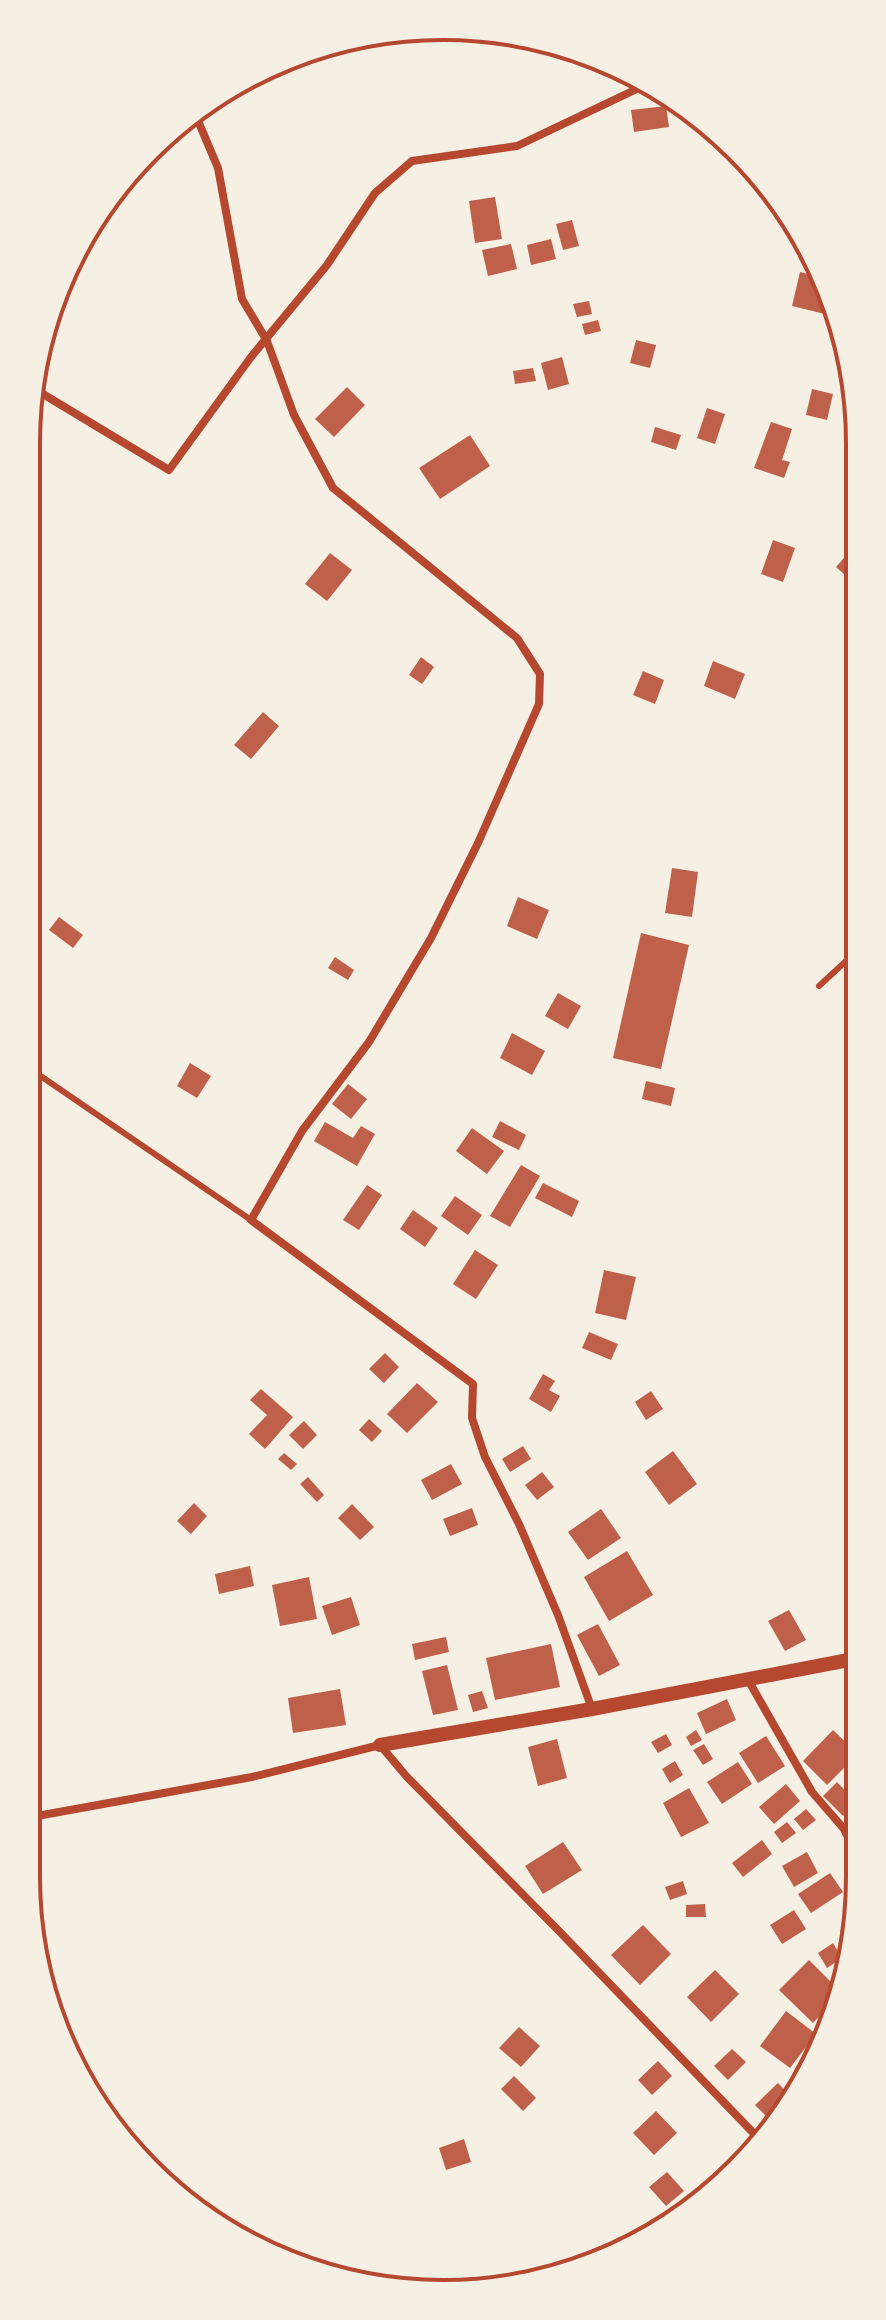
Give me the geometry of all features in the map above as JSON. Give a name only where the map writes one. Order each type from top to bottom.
[{"type":"street","points":[[43,394],[169,470],[251,357],[327,265],[375,193],[412,161],[517,146],[636,90]]},
{"type":"street","points":[[199,122],[218,168],[242,299],[267,341],[294,415],[333,488],[517,638],[540,674],[539,704],[478,843],[431,938],[369,1042],[302,1131],[251,1220],[473,1384],[472,1418],[485,1457],[519,1524],[558,1615],[592,1709]]},
{"type":"street","points":[[40,1815],[252,1777],[380,1745],[592,1709],[846,1660]]},
{"type":"street","points":[[746,1678],[812,1792],[846,1833]]},
{"type":"street","points":[[380,1745],[407,1777],[754,2133]]},
{"type":"lane","points":[[819,986],[846,961]]},
{"type":"lane","points":[[40,1076],[251,1220]]},
{"type":"building","points":[[664,106],[669,127],[634,132],[631,110]]},
{"type":"building","points":[[495,197],[502,239],[475,243],[469,201]]},
{"type":"building","points":[[572,220],[579,246],[563,250],[556,224]]},
{"type":"building","points":[[551,239],[556,259],[531,265],[527,245]]},
{"type":"building","points":[[511,244],[517,269],[488,276],[482,250]]},
{"type":"building","points":[[800,272],[808,274],[825,314],[792,306]]},
{"type":"building","points":[[589,301],[592,314],[577,317],[573,304]]},
{"type":"building","points":[[598,320],[601,331],[585,335],[582,324]]},
{"type":"building","points":[[636,340],[656,345],[650,368],[630,363]]},
{"type":"building","points":[[562,357],[569,384],[548,390],[541,363]]},
{"type":"building","points":[[533,368],[536,381],[515,384],[513,371]]},
{"type":"building","points":[[347,387],[365,405],[334,437],[315,419]]},
{"type":"building","points":[[812,389],[833,394],[827,420],[806,415]]},
{"type":"building","points":[[707,408],[725,414],[715,444],[697,438]]},
{"type":"building","points":[[771,422],[792,429],[782,460],[790,462],[784,478],[754,468]]},
{"type":"building","points":[[655,427],[681,435],[676,450],[651,442]]},
{"type":"building","points":[[470,435],[490,466],[440,499],[419,468]]},
{"type":"building","points":[[773,540],[795,548],[783,582],[761,574]]},
{"type":"building","points":[[330,553],[352,570],[327,601],[305,584]]},
{"type":"building","points":[[846,556],[846,576],[836,567]]},
{"type":"building","points":[[421,657],[434,667],[422,684],[409,675]]},
{"type":"building","points":[[713,661],[745,674],[735,699],[704,686]]},
{"type":"building","points":[[643,671],[664,680],[655,704],[633,695]]},
{"type":"building","points":[[263,712],[279,726],[251,759],[234,745]]},
{"type":"building","points":[[672,868],[698,872],[692,917],[665,913]]},
{"type":"building","points":[[518,897],[549,910],[537,939],[507,926]]},
{"type":"building","points":[[59,917],[83,935],[73,948],[49,930]]},
{"type":"building","points":[[641,933],[689,945],[661,1069],[613,1058]]},
{"type":"building","points":[[335,957],[354,970],[348,980],[328,968]]},
{"type":"building","points":[[558,993],[581,1006],[568,1029],[545,1016]]},
{"type":"building","points":[[512,1033],[545,1051],[532,1075],[500,1058]]},
{"type":"building","points":[[190,1063],[211,1076],[197,1098],[177,1086]]},
{"type":"building","points":[[646,1081],[675,1088],[671,1106],[642,1099]]},
{"type":"building","points":[[348,1084],[367,1099],[351,1119],[332,1104]]},
{"type":"building","points":[[500,1121],[526,1135],[519,1150],[492,1137]]},
{"type":"building","points":[[325,1122],[353,1138],[361,1126],[375,1134],[357,1166],[314,1141]]},
{"type":"building","points":[[472,1128],[504,1151],[487,1174],[456,1151]]},
{"type":"building","points":[[521,1165],[540,1176],[510,1227],[490,1216]]},
{"type":"building","points":[[543,1183],[579,1201],[572,1217],[535,1198]]},
{"type":"building","points":[[367,1185],[382,1195],[359,1230],[343,1220]]},
{"type":"building","points":[[455,1196],[482,1215],[468,1235],[441,1216]]},
{"type":"building","points":[[413,1210],[438,1228],[425,1247],[400,1229]]},
{"type":"building","points":[[475,1250],[498,1265],[476,1299],[453,1284]]},
{"type":"building","points":[[604,1270],[636,1277],[626,1320],[595,1313]]},
{"type":"building","points":[[589,1332],[618,1344],[611,1360],[582,1348]]},
{"type":"building","points":[[385,1353],[399,1367],[384,1383],[369,1369]]},
{"type":"building","points":[[543,1374],[555,1381],[549,1390],[560,1396],[551,1412],[529,1399]]},
{"type":"building","points":[[417,1383],[438,1402],[407,1433],[387,1414]]},
{"type":"building","points":[[261,1389],[293,1417],[265,1449],[249,1434],[267,1415],[250,1400]]},
{"type":"building","points":[[651,1391],[663,1409],[646,1420],[635,1402]]},
{"type":"building","points":[[369,1419],[382,1431],[372,1442],[359,1430]]},
{"type":"building","points":[[304,1421],[317,1435],[303,1449],[289,1435]]},
{"type":"building","points":[[523,1446],[531,1459],[510,1472],[502,1459]]},
{"type":"building","points":[[673,1451],[697,1484],[669,1505],[645,1472]]},
{"type":"building","points":[[284,1453],[297,1464],[291,1470],[278,1459]]},
{"type":"building","points":[[451,1464],[462,1484],[432,1500],[421,1480]]},
{"type":"building","points":[[542,1472],[554,1487],[537,1500],[525,1485]]},
{"type":"building","points":[[308,1477],[324,1495],[317,1502],[300,1484]]},
{"type":"building","points":[[194,1503],[207,1516],[191,1534],[177,1521]]},
{"type":"building","points":[[352,1504],[374,1527],[360,1540],[338,1518]]},
{"type":"building","points":[[472,1508],[478,1525],[450,1536],[443,1519]]},
{"type":"building","points":[[601,1509],[621,1538],[588,1560],[568,1532]]},
{"type":"building","points":[[627,1551],[653,1595],[609,1621],[584,1577]]},
{"type":"building","points":[[250,1566],[254,1586],[219,1594],[215,1574]]},
{"type":"building","points":[[309,1577],[317,1619],[280,1626],[272,1585]]},
{"type":"building","points":[[351,1597],[360,1625],[332,1635],[322,1606]]},
{"type":"building","points":[[789,1610],[806,1640],[785,1651],[768,1621]]},
{"type":"building","points":[[598,1624],[620,1665],[599,1676],[577,1635]]},
{"type":"building","points":[[446,1637],[449,1652],[415,1660],[412,1644]]},
{"type":"building","points":[[551,1644],[560,1687],[495,1700],[486,1658]]},
{"type":"building","points":[[447,1665],[458,1710],[433,1715],[422,1671]]},
{"type":"building","points":[[340,1689],[346,1725],[293,1733],[288,1698]]},
{"type":"building","points":[[482,1691],[488,1708],[473,1712],[468,1695]]},
{"type":"building","points":[[727,1699],[736,1720],[706,1734],[697,1713]]},
{"type":"building","points":[[696,1730],[702,1740],[691,1746],[686,1737]]},
{"type":"building","points":[[833,1730],[846,1742],[846,1766],[827,1785],[803,1761]]},
{"type":"building","points":[[666,1734],[672,1745],[658,1753],[651,1742]]},
{"type":"building","points":[[766,1736],[785,1766],[758,1783],[739,1753]]},
{"type":"building","points":[[557,1739],[567,1778],[538,1786],[528,1747]]},
{"type":"building","points":[[704,1744],[713,1759],[703,1765],[693,1750]]},
{"type":"building","points":[[675,1761],[683,1775],[670,1783],[662,1769]]},
{"type":"building","points":[[738,1762],[752,1784],[722,1804],[707,1782]]},
{"type":"building","points":[[837,1782],[846,1791],[846,1813],[843,1816],[823,1796]]},
{"type":"building","points":[[786,1784],[800,1801],[774,1824],[759,1807]]},
{"type":"building","points":[[689,1788],[709,1823],[681,1837],[663,1803]]},
{"type":"building","points":[[806,1809],[816,1820],[803,1830],[794,1819]]},
{"type":"building","points":[[787,1822],[796,1833],[782,1843],[774,1832]]},
{"type":"building","points":[[762,1840],[772,1854],[743,1877],[732,1863]]},
{"type":"building","points":[[563,1842],[582,1870],[543,1894],[525,1866]]},
{"type":"building","points":[[807,1852],[818,1873],[794,1887],[782,1866]]},
{"type":"building","points":[[830,1873],[843,1892],[811,1913],[798,1894]]},
{"type":"building","points":[[683,1881],[687,1894],[670,1900],[665,1887]]},
{"type":"building","points":[[705,1904],[706,1917],[686,1917],[686,1905]]},
{"type":"building","points":[[794,1910],[806,1929],[782,1944],[770,1925]]},
{"type":"building","points":[[643,1925],[671,1954],[640,1985],[611,1955]]},
{"type":"building","points":[[833,1943],[839,1952],[837,1962],[827,1968],[818,1953]]},
{"type":"building","points":[[809,1960],[832,1983],[822,2013],[813,2023],[779,1990]]},
{"type":"building","points":[[715,1970],[739,1994],[711,2022],[687,1997]]},
{"type":"building","points":[[786,2011],[814,2033],[790,2068],[760,2046]]},
{"type":"building","points":[[519,2027],[540,2046],[521,2067],[499,2048]]},
{"type":"building","points":[[732,2049],[746,2062],[728,2080],[714,2066]]},
{"type":"building","points":[[658,2061],[672,2076],[652,2095],[638,2080]]},
{"type":"building","points":[[514,2076],[536,2098],[523,2111],[501,2089]]},
{"type":"building","points":[[778,2083],[785,2090],[767,2117],[755,2105]]},
{"type":"building","points":[[656,2111],[677,2133],[654,2155],[633,2133]]},
{"type":"building","points":[[464,2139],[471,2162],[446,2170],[439,2148]]},
{"type":"building","points":[[667,2172],[684,2191],[666,2206],[649,2187]]}]
